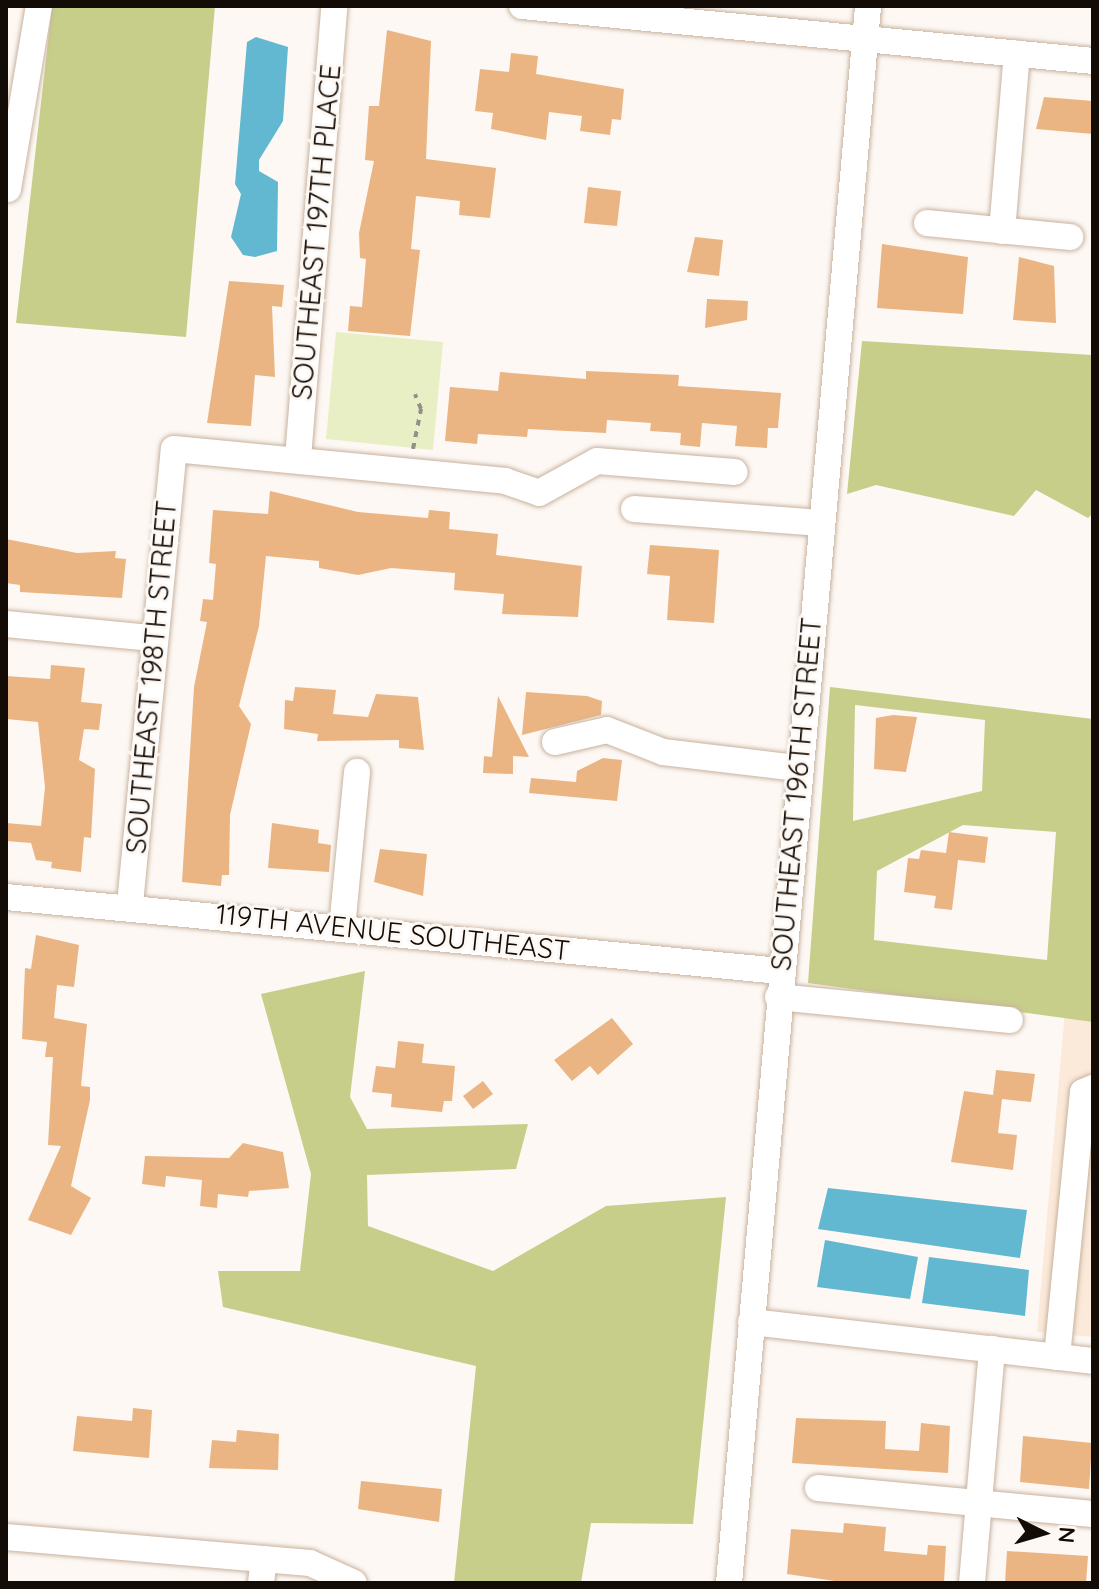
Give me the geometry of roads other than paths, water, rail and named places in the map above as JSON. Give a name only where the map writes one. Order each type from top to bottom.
[{"type":"street","points":[[8,189],[39,6]]},
{"type":"street","name":"SOUTHEAST 197TH PLACE","points":[[298,458],[334,6]]},
{"type":"street","points":[[522,6],[1093,61]]},
{"type":"street","name":"SOUTHEAST 196TH STREET","points":[[729,1583],[798,768],[868,6]]},
{"type":"street","points":[[1002,231],[1017,54]]},
{"type":"street","points":[[927,223],[1070,237]]},
{"type":"street","name":"SOUTHEAST 198TH STREET","points":[[130,904],[152,638],[174,449],[298,458]]},
{"type":"street","points":[[298,458],[505,481],[539,493],[597,461],[735,472]]},
{"type":"street","points":[[634,509],[821,523]]},
{"type":"street","points":[[6,624],[152,638]]},
{"type":"street","points":[[555,742],[607,730],[663,752],[798,768]]},
{"type":"street","points":[[342,928],[357,772]]},
{"type":"street","name":"119TH AVENUE SOUTHEAST","points":[[6,897],[130,904],[342,928],[779,984],[1010,1020]]},
{"type":"street","points":[[1057,1357],[1083,1196],[1091,1085]]},
{"type":"street","points":[[751,1322],[1093,1361]]},
{"type":"street","points":[[972,1583],[992,1349]]},
{"type":"street","points":[[818,1488],[1093,1514]]},
{"type":"street","points":[[6,1537],[262,1571],[310,1563],[354,1583]]},
{"type":"water","points":[[256,37],[288,47],[283,121],[259,160],[259,171],[278,182],[277,251],[255,257],[243,255],[231,237],[241,194],[235,184],[247,42]]},
{"type":"water","points":[[828,1188],[1027,1210],[1020,1258],[818,1229]]},
{"type":"water","points":[[825,1240],[918,1257],[910,1299],[817,1287]]},
{"type":"water","points":[[929,1257],[1029,1270],[1025,1316],[922,1303]]}]
